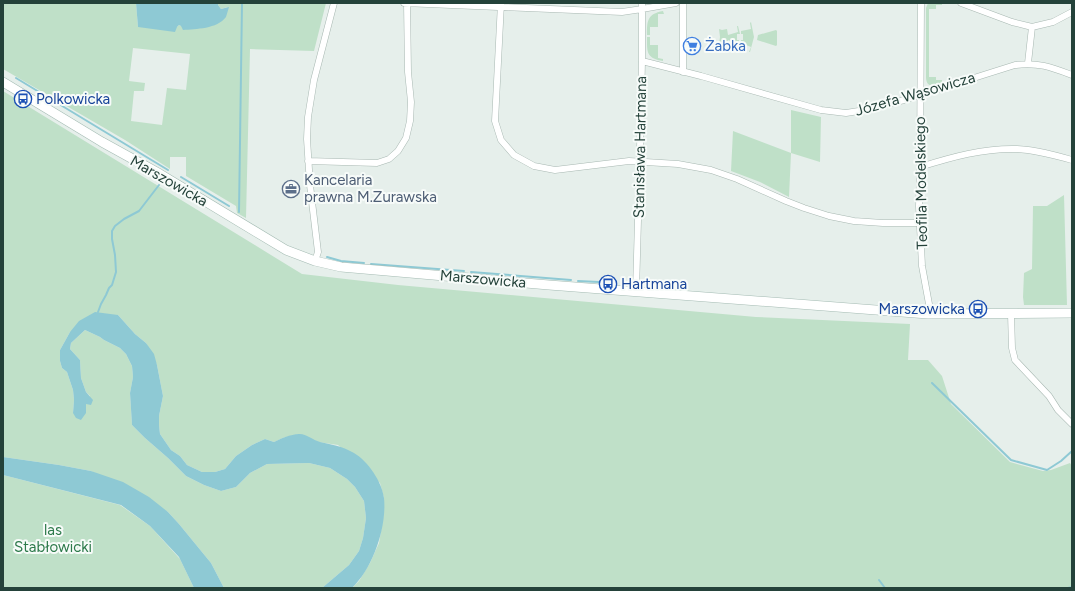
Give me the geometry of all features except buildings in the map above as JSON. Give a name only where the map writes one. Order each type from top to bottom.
[{"type":"street","points":[[315,261],[318,252],[306,139],[314,80],[334,3]]},
{"type":"street","points":[[404,3],[500,5],[622,12],[642,6],[676,3]]},
{"type":"street","points":[[308,161],[377,163],[389,159],[398,151],[406,138],[410,121],[411,102],[408,72],[407,3]]},
{"type":"street","points":[[683,72],[684,3]]},
{"type":"street","name":"Teofila Modelskiego","points":[[921,3],[919,206],[922,266],[929,304],[928,314]]},
{"type":"street","points":[[961,3],[1012,22],[1032,27],[1053,22],[1072,12]]},
{"type":"street","points":[[500,5],[495,121],[501,140],[514,155],[534,166],[555,170],[629,161],[678,164],[711,170],[737,179],[792,203],[829,216],[854,221],[920,224]]},
{"type":"street","name":"Stanisława Hartmana","points":[[636,291],[640,161],[642,6]]},
{"type":"street","points":[[1028,63],[1032,27]]},
{"type":"street","name":"Józefa Wąsowicza","points":[[642,61],[814,109],[846,113],[865,110],[904,100],[1015,65],[1028,63],[1050,67],[1072,74]]},
{"type":"street","name":"Marszowicka","points":[[3,82],[286,250],[315,261],[341,267],[928,314],[1072,313]]},
{"type":"street","points":[[920,167],[962,154],[989,150],[1018,149],[1047,153],[1072,160]]},
{"type":"street","points":[[1011,314],[1012,348],[1015,360],[1049,396],[1058,410],[1072,424]]},
{"type":"green space","points":[[3,3],[136,3],[138,27],[177,27],[228,7],[221,9],[218,3],[326,3],[314,51],[250,49],[246,218],[237,213],[236,206],[186,176],[186,157],[170,157],[170,169],[125,140],[3,69]],"holes":[[[133,48],[190,54],[186,90],[167,88],[162,125],[131,121],[134,91],[144,91],[145,83],[129,81]]]},
{"type":"green space","points":[[928,3],[942,3],[942,5],[936,5],[936,9],[929,9],[929,77],[936,77],[936,80],[942,80],[942,82],[932,85],[928,84],[926,78],[926,8]]},
{"type":"green space","points":[[663,11],[664,14],[658,14],[658,27],[650,27],[650,35],[647,35],[647,26],[651,16]]},
{"type":"green space","points":[[751,22],[754,37],[750,52],[749,52],[751,47],[741,43],[741,40],[743,40],[743,34],[741,34],[741,31],[751,29]]},
{"type":"green space","points":[[737,26],[740,34],[737,34],[737,40],[739,40],[738,48],[738,43],[728,40],[726,45],[719,44],[719,29],[727,29],[728,35],[738,32]]},
{"type":"green space","points":[[776,30],[776,46],[757,40],[758,35]]},
{"type":"green space","points":[[647,37],[650,37],[650,45],[658,45],[658,58],[663,59],[663,61],[657,60],[650,56],[647,47]]},
{"type":"green space","points":[[3,91],[302,274],[398,285],[756,317],[910,324],[908,360],[928,360],[942,376],[951,404],[1010,462],[1043,471],[1051,470],[1070,463],[1072,466],[1072,588],[352,588],[359,581],[370,563],[379,543],[383,519],[384,498],[380,483],[338,445],[318,442],[299,434],[274,442],[265,439],[252,445],[236,456],[225,469],[215,472],[202,472],[187,465],[180,456],[171,450],[160,434],[159,416],[163,396],[157,365],[146,343],[135,334],[118,315],[70,332],[60,350],[60,361],[62,368],[67,372],[73,390],[73,413],[86,404],[90,396],[86,392],[81,378],[80,360],[70,349],[71,343],[85,330],[120,348],[126,354],[132,366],[133,377],[130,393],[132,425],[186,476],[221,491],[236,487],[250,473],[267,464],[309,463],[330,468],[347,479],[355,487],[364,501],[366,518],[363,538],[359,551],[349,565],[322,588],[224,588],[211,563],[168,512],[91,471],[3,457]]},
{"type":"green space","points":[[791,110],[821,117],[820,162],[791,153]]},
{"type":"green space","points":[[733,131],[791,153],[789,197],[760,182],[731,171]]},
{"type":"green space","points":[[1064,195],[1067,305],[1024,305],[1024,273],[1032,269],[1033,206],[1047,206]]},
{"type":"green space","name":"las Stabłowicki","points":[[3,475],[120,505],[150,526],[180,559],[194,588],[3,588]]},
{"type":"water","points":[[136,3],[218,3],[221,9],[229,7],[226,17],[217,24],[206,28],[183,30],[179,25],[175,32],[138,27]]},
{"type":"water","points":[[95,312],[118,315],[135,334],[146,343],[154,354],[163,396],[159,416],[160,434],[171,450],[180,456],[187,465],[202,472],[215,472],[225,469],[236,456],[252,445],[265,439],[274,442],[287,436],[297,434],[302,434],[320,442],[345,449],[354,453],[364,461],[374,472],[383,492],[383,521],[381,534],[372,558],[360,580],[352,588],[322,588],[349,565],[359,551],[363,538],[366,518],[364,501],[355,487],[347,479],[330,468],[309,463],[267,464],[250,473],[236,487],[221,491],[186,476],[132,425],[130,393],[133,377],[132,366],[126,354],[120,348],[85,330],[71,343],[70,349],[80,360],[81,378],[86,392],[93,400],[91,405],[86,404],[86,413],[81,420],[76,418],[73,413],[73,390],[67,372],[62,368],[60,361],[60,350],[70,332],[79,321]]},
{"type":"water","points":[[3,457],[91,471],[123,482],[149,497],[168,512],[179,524],[211,563],[224,588],[194,588],[179,557],[150,526],[121,505],[3,475]]},
{"type":"waterway","points":[[239,212],[242,3]]},
{"type":"waterway","points":[[16,78],[168,170]]},
{"type":"waterway","points":[[181,177],[229,206]]},
{"type":"waterway","points":[[98,312],[109,288],[112,285],[116,272],[112,231],[115,226],[124,219],[139,211],[159,185]]},
{"type":"waterway","points":[[327,257],[341,261],[364,263]]},
{"type":"waterway","points":[[371,264],[464,271]]},
{"type":"waterway","points":[[471,272],[571,280]]},
{"type":"waterway","points":[[578,281],[599,282]]},
{"type":"waterway","points":[[932,383],[1011,460],[1047,470],[1061,461],[1072,451]]},
{"type":"waterway","points":[[879,580],[885,588]]},
{"type":"waterway","points":[[1068,588],[1072,587]]},
{"type":"place","name":"Żabka","points":[[692,46]]},
{"type":"place","name":"Polkowicka","points":[[23,99]]},
{"type":"place","name":"Kancelaria prawna M.Zurawska","points":[[291,189]]},
{"type":"place","name":"Hartmana","points":[[608,284]]},
{"type":"place","name":"Marszowicka","points":[[978,309]]}]
